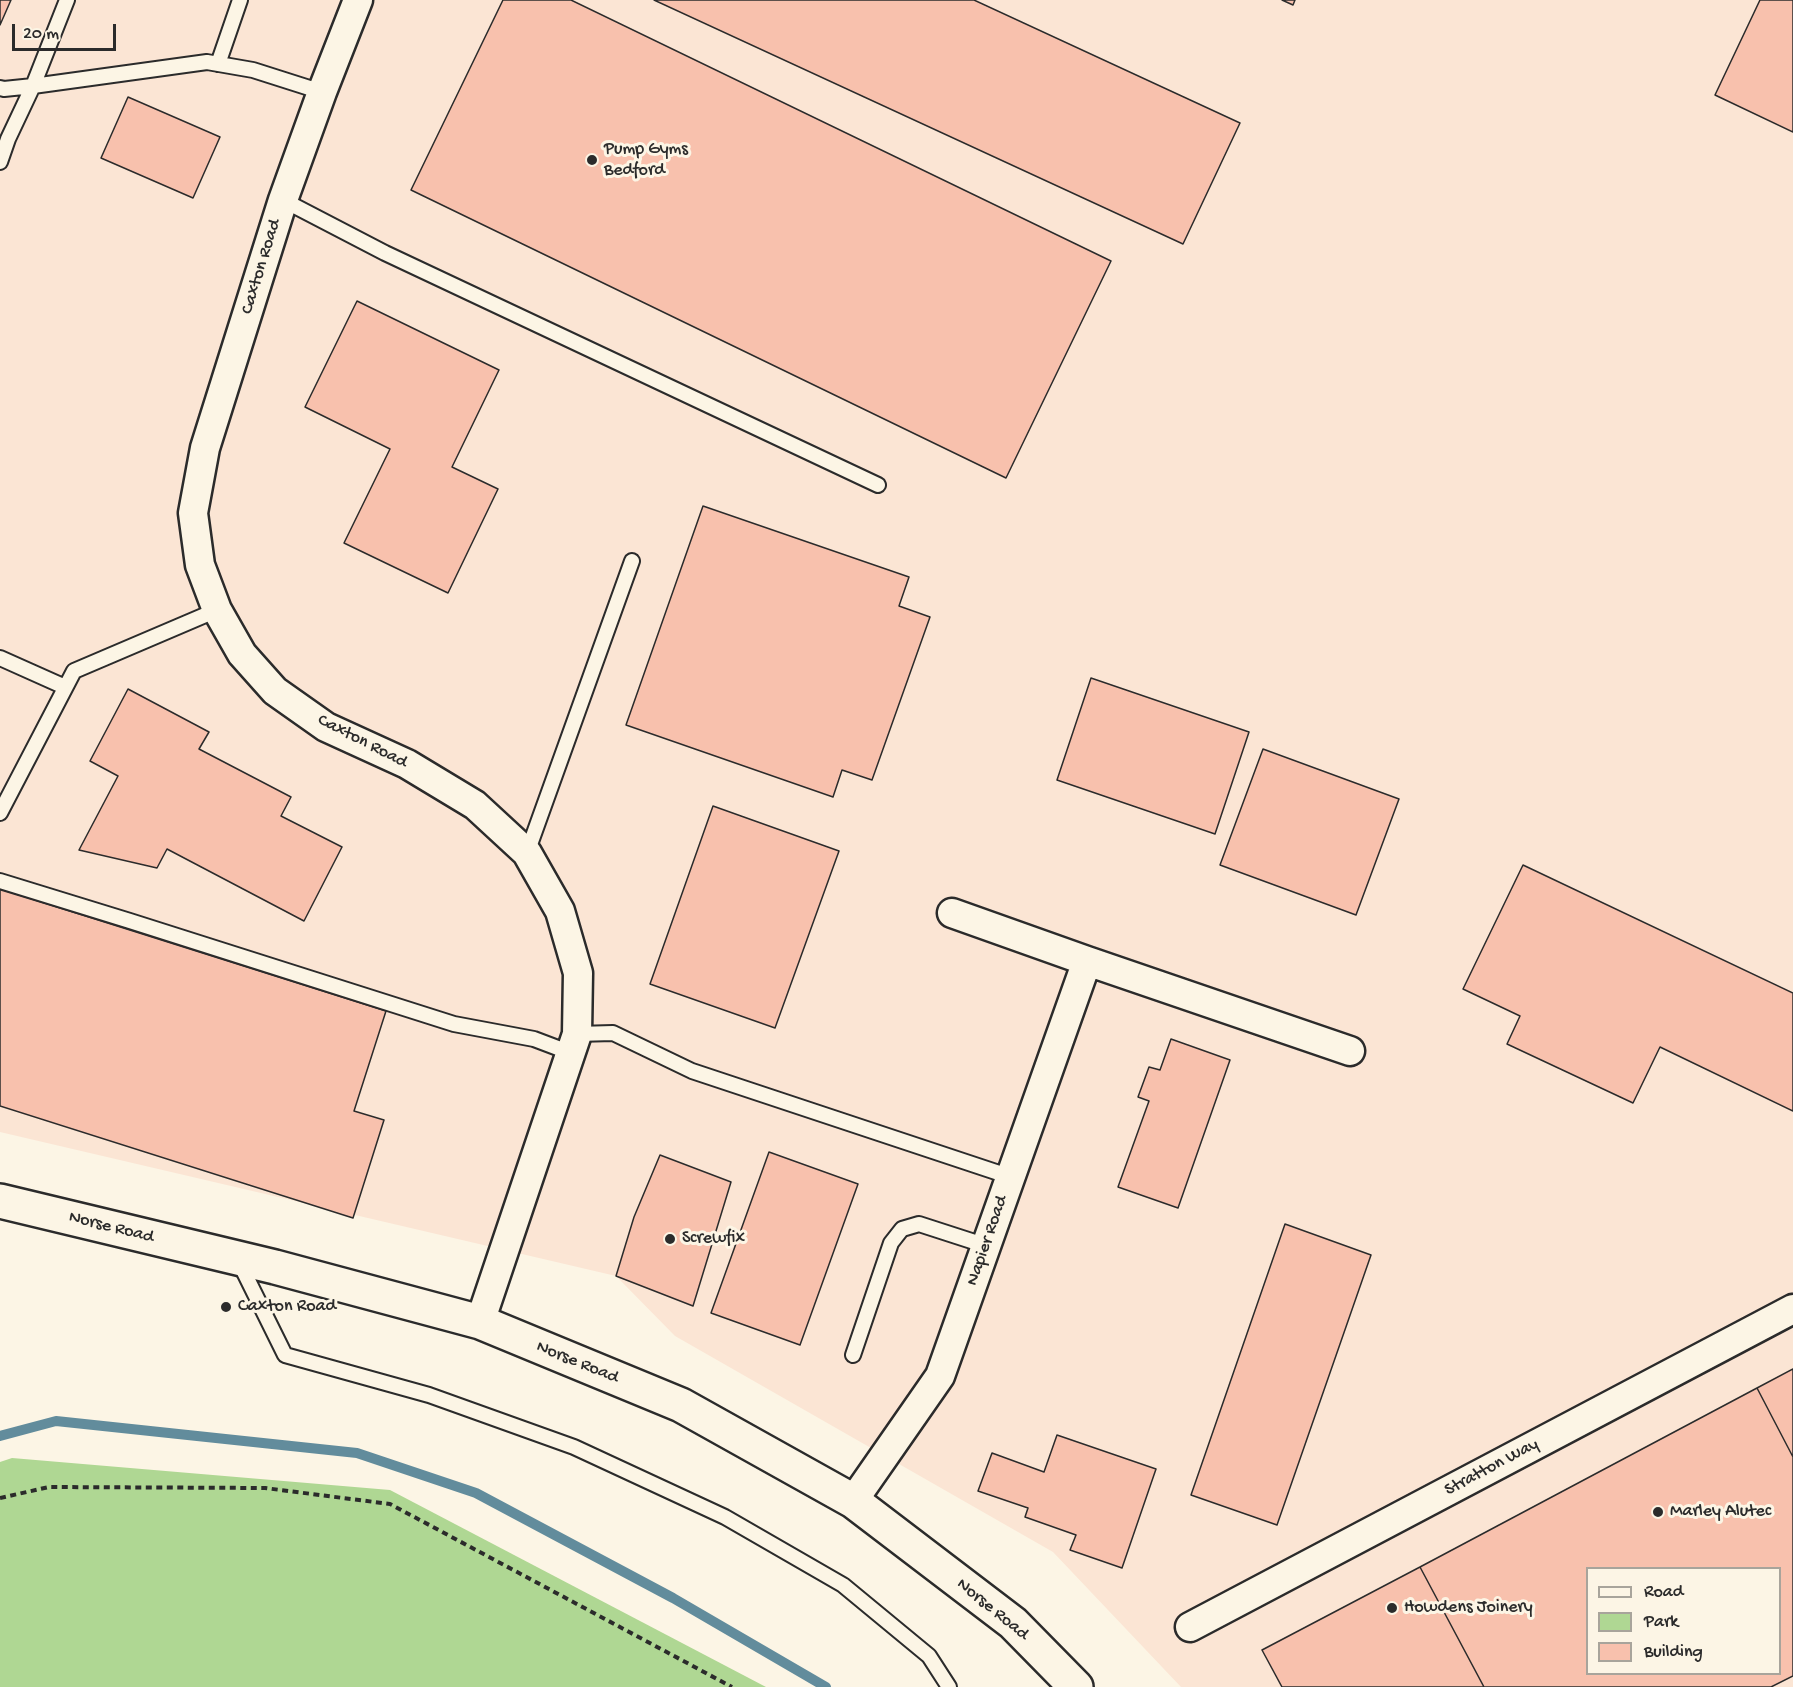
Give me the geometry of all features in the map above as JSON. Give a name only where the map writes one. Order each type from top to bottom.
[{"type":"street","name":"Caxton Road","points":[[358,0],[283,200],[205,448],[193,513],[200,565],[216,610],[242,654],[275,691],[326,727],[407,764],[475,805],[526,853],[560,911],[578,973],[574,1044],[480,1323]]},
{"type":"street","points":[[952,913],[1350,1051]]},
{"type":"street","name":"Napier Road","points":[[853,1501],[940,1376],[1087,961]]},
{"type":"street","name":"Norse Road","points":[[0,1200],[237,1258],[480,1323],[681,1405],[853,1501],[1013,1623],[1076,1687]]},
{"type":"street","name":"Stratton Way","points":[[1190,1627],[1793,1309]]},
{"type":"lane","points":[[0,162],[67,0]]},
{"type":"lane","points":[[218,64],[240,0]]},
{"type":"lane","points":[[0,88],[33,86],[207,62],[253,70],[322,92]]},
{"type":"lane","points":[[283,200],[396,258],[878,485]]},
{"type":"lane","points":[[526,853],[632,561]]},
{"type":"lane","points":[[0,813],[74,671],[216,610]]},
{"type":"lane","points":[[0,658],[65,687]]},
{"type":"lane","points":[[0,882],[454,1024],[574,1044],[613,1033],[692,1071],[1011,1177]]},
{"type":"lane","points":[[853,1355],[891,1243],[902,1229],[919,1224],[987,1246]]},
{"type":"lane","points":[[237,1258],[285,1355],[429,1395],[574,1447],[725,1517],[843,1586],[929,1656],[949,1687]]},
{"type":"path","points":[[0,1498],[49,1487],[265,1488],[390,1504],[732,1687]]},
{"type":"shaded area","points":[[0,0],[1793,0],[1793,1687],[1181,1687],[1053,1552],[675,1336],[616,1276],[0,1132]]},
{"type":"green space","points":[[12,1458],[390,1490],[766,1687],[0,1687],[0,1462]]},
{"type":"building","points":[[0,0],[11,0],[0,25]]},
{"type":"building","points":[[503,0],[571,0],[1111,261],[1006,478],[411,190]]},
{"type":"building","points":[[654,0],[974,0],[1240,123],[1183,244]]},
{"type":"building","points":[[1282,0],[1295,0],[1293,5]]},
{"type":"building","points":[[1760,0],[1793,0],[1793,132],[1715,95]]},
{"type":"building","points":[[128,97],[220,137],[193,198],[101,158]]},
{"type":"building","points":[[357,301],[499,370],[452,467],[498,489],[448,593],[344,543],[390,449],[305,407]]},
{"type":"building","points":[[703,506],[909,577],[899,606],[930,617],[872,780],[842,770],[833,797],[626,725]]},
{"type":"building","points":[[1091,678],[1249,732],[1215,834],[1057,780]]},
{"type":"building","points":[[128,689],[209,732],[199,749],[291,797],[281,816],[342,847],[304,921],[167,849],[157,868],[79,850],[118,776],[90,761]]},
{"type":"building","points":[[1263,749],[1399,799],[1356,915],[1220,865]]},
{"type":"building","points":[[713,806],[839,851],[775,1028],[650,984]]},
{"type":"building","points":[[1523,865],[1793,993],[1793,1111],[1660,1047],[1633,1103],[1507,1044],[1520,1016],[1463,989]]},
{"type":"building","points":[[0,889],[386,1011],[354,1111],[384,1120],[353,1218],[0,1106]]},
{"type":"building","points":[[1171,1039],[1230,1060],[1178,1208],[1118,1187],[1149,1101],[1138,1097],[1149,1067],[1160,1070]]},
{"type":"building","points":[[769,1152],[858,1184],[800,1345],[711,1313]]},
{"type":"building","name":"Screwfix","points":[[660,1155],[731,1182],[693,1306],[616,1276],[634,1217]]},
{"type":"building","points":[[1285,1224],[1371,1255],[1277,1525],[1191,1495]]},
{"type":"building","points":[[1793,1369],[1793,1457],[1757,1388]]},
{"type":"building","name":"Marley Alutec","points":[[1757,1388],[1793,1457],[1793,1676],[1771,1687],[1484,1687],[1420,1567]]},
{"type":"building","points":[[1057,1435],[1156,1469],[1122,1568],[1070,1550],[1076,1535],[1025,1517],[1028,1508],[978,1491],[992,1453],[1044,1472]]},
{"type":"building","name":"Howdens Joinery","points":[[1420,1567],[1484,1687],[1282,1687],[1262,1650]]},
{"type":"waterway","points":[[0,1436],[56,1421],[357,1453],[476,1493],[673,1598],[826,1687]]},
{"type":"place","name":"Pump Gyms Bedford","points":[[592,160]]},
{"type":"place","name":"Screwfix","points":[[670,1239]]},
{"type":"place","name":"Caxton Road","points":[[226,1307]]},
{"type":"place","name":"Marley Alutec","points":[[1658,1512]]},
{"type":"place","name":"Howdens Joinery","points":[[1392,1608]]}]
